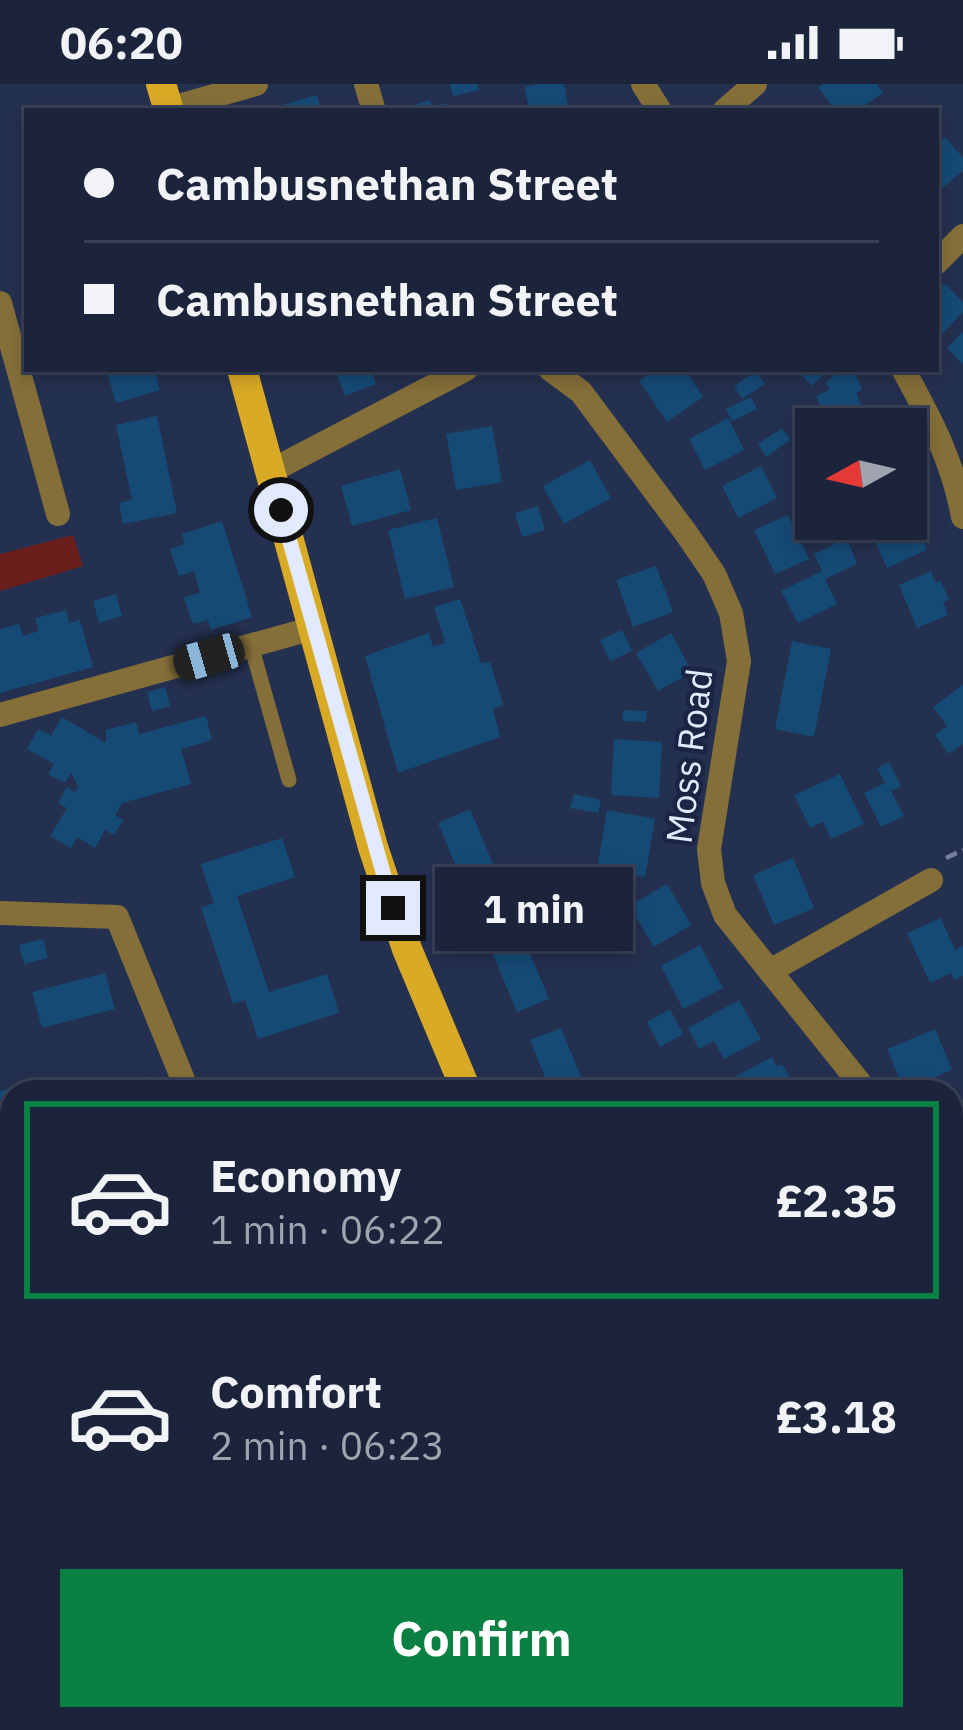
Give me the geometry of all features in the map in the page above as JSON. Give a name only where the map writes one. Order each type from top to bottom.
[{"type":"main road","points":[[243,372],[386,888],[462,1080]]},
{"type":"street","points":[[166,101],[256,84]]},
{"type":"street","points":[[727,108],[755,84]]},
{"type":"street","points":[[939,260],[963,236]]},
{"type":"street","points":[[0,303],[58,514]]},
{"type":"street","points":[[271,471],[460,372]]},
{"type":"street","name":"Moss Road","points":[[554,372],[581,392],[714,574],[730,613],[739,661],[709,849],[713,883],[725,914],[857,1080]]},
{"type":"street","points":[[905,372],[938,432],[956,478],[963,517]]},
{"type":"street","points":[[0,715],[314,628]]},
{"type":"street","points":[[770,971],[931,880]]},
{"type":"street","points":[[0,913],[117,917],[183,1080]]},
{"type":"lane","points":[[251,645],[289,780]]},
{"type":"shaded area","points":[[73,535],[83,566],[0,591],[0,554]]},
{"type":"building","points":[[450,84],[477,84],[479,90],[453,96]]},
{"type":"building","points":[[564,84],[569,108],[528,108],[525,87]]},
{"type":"building","points":[[877,84],[883,93],[861,108],[833,108],[818,87]]},
{"type":"building","points":[[317,95],[321,108],[271,108]]},
{"type":"building","points":[[430,100],[432,106],[447,103],[448,108],[402,108]]},
{"type":"building","points":[[945,137],[963,158],[963,171],[939,191],[939,142]]},
{"type":"building","points":[[945,284],[963,302],[963,312],[941,335],[939,333],[939,291]]},
{"type":"building","points":[[963,332],[963,364],[947,348]]},
{"type":"building","points":[[107,372],[155,372],[160,390],[116,403]]},
{"type":"building","points":[[336,372],[372,372],[376,384],[345,396]]},
{"type":"building","points":[[652,372],[686,372],[703,397],[667,422],[639,381]]},
{"type":"building","points":[[755,372],[765,384],[742,399],[734,386]]},
{"type":"building","points":[[799,372],[826,372],[812,386]]},
{"type":"building","points":[[838,372],[854,372],[862,390],[856,393],[862,408],[821,408],[816,396],[829,390],[826,382]]},
{"type":"building","points":[[751,397],[757,409],[732,421],[726,409]]},
{"type":"building","points":[[157,416],[177,513],[123,524],[119,503],[132,500],[116,425]]},
{"type":"building","points":[[728,418],[744,450],[705,470],[689,439]]},
{"type":"building","points":[[492,426],[502,482],[456,490],[446,434]]},
{"type":"building","points":[[782,428],[790,440],[766,457],[758,444]]},
{"type":"building","points":[[590,460],[611,498],[564,524],[543,486]]},
{"type":"building","points":[[761,466],[777,498],[738,518],[722,486]]},
{"type":"building","points":[[400,469],[411,510],[352,526],[341,486]]},
{"type":"building","points":[[538,506],[545,530],[522,537],[515,513]]},
{"type":"building","points":[[788,515],[795,540],[800,540],[809,559],[775,574],[754,530]]},
{"type":"building","points":[[437,518],[454,587],[405,599],[388,530]]},
{"type":"building","points":[[222,521],[252,617],[211,630],[208,620],[193,624],[184,597],[200,593],[194,571],[179,576],[170,549],[185,544],[182,534]]},
{"type":"building","points":[[833,540],[848,540],[857,564],[825,579],[837,604],[798,623],[781,591],[822,571],[814,554],[835,544]]},
{"type":"building","points":[[875,540],[923,540],[927,550],[887,568]]},
{"type":"building","points":[[656,566],[673,612],[633,627],[616,580]]},
{"type":"building","points":[[931,571],[949,600],[943,602],[948,615],[917,628],[899,585]]},
{"type":"building","points":[[116,594],[122,616],[99,623],[93,601]]},
{"type":"building","points":[[460,599],[481,663],[490,662],[503,705],[493,709],[500,737],[398,773],[365,656],[429,633],[433,647],[445,643],[434,607]]},
{"type":"building","points":[[66,610],[69,623],[80,620],[93,667],[0,693],[0,629],[19,624],[23,636],[39,631],[35,618]]},
{"type":"building","points":[[622,630],[632,651],[610,661],[600,640]]},
{"type":"building","points":[[671,633],[692,672],[658,691],[636,653]]},
{"type":"building","points":[[792,641],[831,649],[814,737],[775,729]]},
{"type":"building","points":[[963,685],[963,744],[949,754],[935,735],[947,726],[933,707]]},
{"type":"building","points":[[165,687],[170,706],[152,711],[147,692]]},
{"type":"building","points":[[623,710],[647,711],[646,722],[622,721]]},
{"type":"building","points":[[206,716],[212,740],[181,749],[191,784],[122,803],[115,815],[123,820],[114,835],[105,830],[95,848],[77,837],[71,848],[50,836],[67,808],[58,803],[67,787],[75,792],[78,786],[71,773],[65,783],[48,774],[54,764],[27,749],[38,729],[51,736],[62,717],[106,743],[106,730],[136,722],[139,734]]},
{"type":"building","points":[[614,739],[662,742],[659,798],[611,795]]},
{"type":"building","points":[[889,762],[901,786],[891,791],[904,816],[881,827],[864,793],[885,783],[877,768]]},
{"type":"building","points":[[840,774],[864,824],[831,839],[823,822],[810,828],[794,795]]},
{"type":"building","points":[[574,794],[601,800],[598,813],[570,808]]},
{"type":"building","points":[[470,809],[549,999],[517,1012],[438,823]]},
{"type":"building","points":[[607,810],[655,819],[645,877],[597,869]]},
{"type":"building","points":[[282,838],[295,877],[237,896],[269,992],[327,974],[339,1013],[258,1039],[245,1000],[233,1004],[201,908],[214,903],[201,864]]},
{"type":"building","points":[[793,858],[814,908],[774,925],[753,875]]},
{"type":"building","points":[[605,876],[616,899],[590,912],[579,889]]},
{"type":"building","points":[[667,884],[691,925],[654,947],[629,906]]},
{"type":"building","points":[[941,918],[955,950],[963,946],[963,976],[954,980],[951,973],[930,983],[907,933]]},
{"type":"building","points":[[43,939],[48,958],[24,964],[19,945]]},
{"type":"building","points":[[700,945],[723,988],[683,1009],[661,966]]},
{"type":"building","points":[[105,973],[115,1009],[42,1028],[32,992]]},
{"type":"building","points":[[739,1000],[761,1039],[724,1059],[714,1041],[699,1049],[688,1028]]},
{"type":"building","points":[[670,1009],[683,1034],[660,1047],[647,1022]]},
{"type":"building","points":[[561,1028],[582,1080],[546,1080],[530,1040]]},
{"type":"building","points":[[935,1029],[952,1070],[928,1080],[900,1080],[887,1049]]},
{"type":"building","points":[[772,1057],[791,1080],[738,1080],[736,1076]]},
{"type":"route","points":[[281,510],[393,908]]}]
